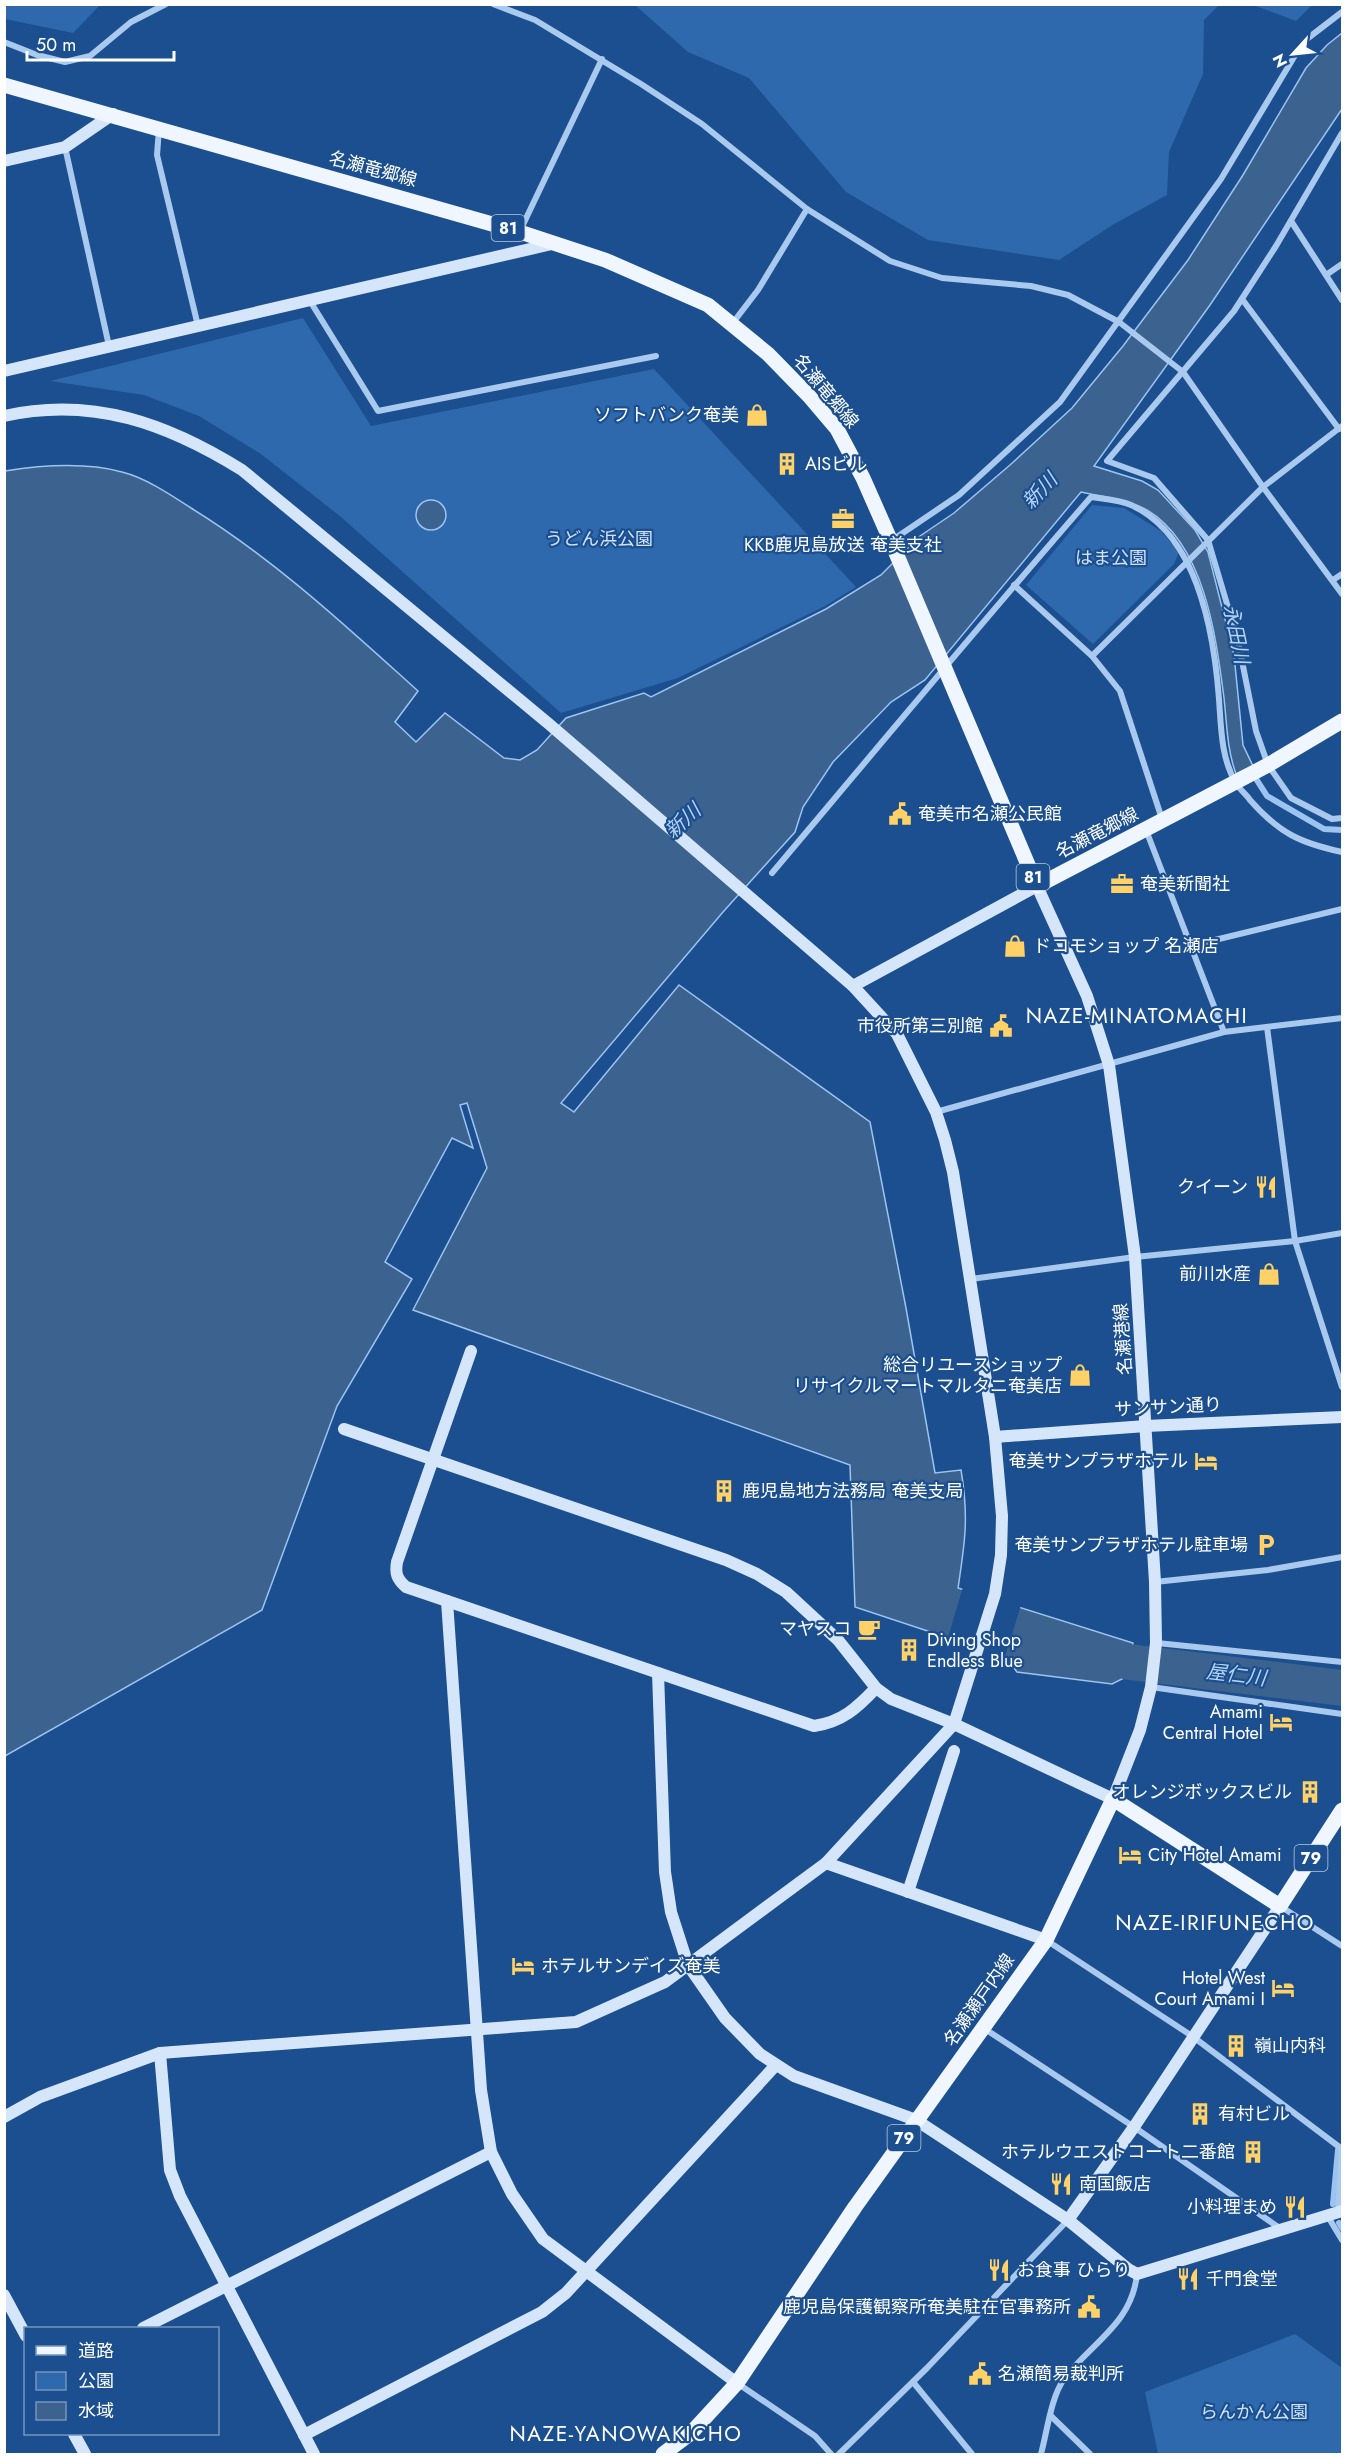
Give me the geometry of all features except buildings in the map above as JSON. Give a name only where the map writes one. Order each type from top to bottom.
[{"type":"main road","name":"名瀬竜郷線","points":[[4,85],[113,114],[556,243],[605,260],[708,305],[768,354],[837,429],[892,544],[1037,886],[1268,765],[1342,722]]},
{"type":"main road","points":[[1113,1799],[1280,1906]]},
{"type":"main road","name":"名瀬瀬戸内線","points":[[663,2454],[691,2433],[737,2383],[916,2120],[984,2029],[1046,1940],[1113,1799]]},
{"type":"main road","name":"79","points":[[1280,1906],[1342,1810]]},
{"type":"street","points":[[4,42],[37,55],[65,62],[90,56],[131,22],[166,4]]},
{"type":"street","points":[[493,4],[535,20],[602,59],[702,124],[807,209],[890,261],[942,278],[1031,286],[1068,295],[1119,322],[1183,372],[1263,487],[1342,594]]},
{"type":"street","points":[[892,544],[959,495],[1060,402],[1221,179],[1303,42],[1342,12]]},
{"type":"street","points":[[520,232],[602,59]]},
{"type":"street","points":[[4,161],[65,147],[113,114]]},
{"type":"street","points":[[159,128],[157,155],[198,326]]},
{"type":"street","points":[[1342,132],[1291,221],[1234,311],[1107,461],[1154,478],[1208,540],[1238,642],[1256,731],[1268,765],[1291,798],[1332,819],[1342,818]]},
{"type":"street","points":[[65,147],[110,347]]},
{"type":"street","points":[[731,324],[758,290],[807,209]]},
{"type":"street","points":[[1291,221],[1342,300]]},
{"type":"street","points":[[4,371],[556,243]]},
{"type":"street","points":[[1326,275],[1342,264]]},
{"type":"street","points":[[1092,656],[1263,487],[1341,427],[1242,298]]},
{"type":"street","points":[[310,300],[378,411],[656,356]]},
{"type":"street","points":[[4,416],[57,409],[100,411],[168,430],[206,448],[242,470],[549,724],[747,893],[853,986],[897,1034],[936,1112],[953,1172],[995,1437],[1002,1516],[1001,1555],[995,1594],[954,1724],[826,1863],[665,1982],[576,2022],[160,2052],[40,2097],[4,2117]]},
{"type":"street","points":[[772,873],[943,665],[1092,497],[1129,504],[1146,513],[1166,529],[1189,562],[1205,612],[1215,660],[1225,756],[1235,782],[1268,821],[1281,830],[1314,846],[1342,852]]},
{"type":"street","points":[[1333,580],[1342,574]]},
{"type":"street","points":[[1014,585],[1092,656],[1120,691],[1162,821]]},
{"type":"street","points":[[1146,830],[1224,1032]]},
{"type":"street","points":[[853,986],[1037,886]]},
{"type":"street","name":"名瀬港線","points":[[1037,886],[1088,996],[1109,1065],[1135,1257],[1155,1582],[1156,1646],[1152,1684],[1140,1730],[1113,1799]]},
{"type":"street","points":[[1190,946],[1342,909]]},
{"type":"street","points":[[936,1112],[1224,1032],[1342,1018]]},
{"type":"street","points":[[1267,1027],[1295,1241],[1342,1387]]},
{"type":"street","points":[[971,1279],[1135,1257],[1295,1241],[1342,1233]]},
{"type":"street","points":[[471,1351],[396,1571],[398,1580],[406,1587],[814,1726],[831,1723],[853,1712],[876,1688]]},
{"type":"street","name":"サンサン通り","points":[[995,1437],[1146,1426],[1342,1417]]},
{"type":"street","points":[[344,1429],[726,1560],[757,1574],[786,1593],[838,1640],[876,1688],[908,1708],[954,1724],[1113,1799]]},
{"type":"street","points":[[1155,1582],[1268,1570],[1342,1557]]},
{"type":"street","points":[[447,1601],[477,2029],[482,2090],[491,2152],[512,2194],[543,2239],[737,2383],[815,2436],[831,2454]]},
{"type":"street","points":[[1156,1646],[1342,1662]]},
{"type":"street","points":[[657,1672],[665,1872],[671,1912],[688,1965],[725,2018],[744,2040],[794,2076],[916,2120],[1068,2220],[1137,2274],[1336,2213]]},
{"type":"street","points":[[1152,1684],[1342,1714]]},
{"type":"street","points":[[908,1892],[954,1751]]},
{"type":"street","points":[[826,1863],[1046,1940],[1192,2036],[1342,2148],[1336,2213],[1342,2240]]},
{"type":"street","points":[[839,2454],[913,2382],[1068,2220],[1134,2127],[1280,1906],[1342,1946]]},
{"type":"street","points":[[984,2029],[1134,2127],[1281,2229]]},
{"type":"street","points":[[160,2052],[170,2170],[180,2196],[314,2454]]},
{"type":"street","points":[[304,2435],[542,2312],[566,2293],[776,2065]]},
{"type":"street","points":[[145,2327],[491,2152]]},
{"type":"street","points":[[1041,2454],[1055,2398],[1064,2380],[1125,2312],[1136,2290],[1137,2274]]},
{"type":"street","points":[[4,2295],[24,2332]]},
{"type":"street","points":[[913,2382],[972,2454]]},
{"type":"street","points":[[1051,2416],[1090,2454]]},
{"type":"street","points":[[75,2435],[85,2454]]},
{"type":"green space","points":[[4,5],[100,5],[73,33],[5,19]]},
{"type":"green space","points":[[635,5],[1219,5],[1204,20],[1203,74],[1169,152],[1167,195],[1114,224],[1059,260],[928,240],[846,192],[749,78],[688,52]]},
{"type":"green space","points":[[1253,5],[1312,5],[1296,21]]},
{"type":"green space","name":"うどん浜公園","points":[[303,318],[371,426],[654,369],[856,587],[825,606],[678,678],[561,713],[341,517],[261,454],[199,416],[144,395],[50,381]]},
{"type":"green space","name":"はま公園","points":[[1092,505],[1124,508],[1161,531],[1179,552],[1174,564],[1093,644],[1026,585]]},
{"type":"green space","name":"らんかん公園","points":[[1295,2334],[1342,2368],[1342,2454],[1158,2454],[1145,2392]]},
{"type":"water","name":"新川","points":[[1342,33],[1342,109],[1210,305],[1094,466],[1142,481],[1158,490],[1195,530],[1208,552],[1234,655],[1243,745],[1253,766],[1236,774],[1229,746],[1221,674],[1211,621],[1195,569],[1182,546],[1167,526],[1140,506],[1081,492],[925,680],[891,702],[833,762],[803,807],[795,832],[723,912],[561,1103],[574,1112],[679,985],[870,1122],[935,1473],[961,1470],[965,1502],[965,1529],[958,1588],[1133,1643],[1126,1677],[1112,1684],[1017,1672],[1006,1657],[855,1607],[850,1465],[413,1310],[487,1168],[467,1103],[460,1105],[473,1148],[452,1138],[385,1262],[412,1279],[337,1406],[262,1610],[5,1756],[5,471],[49,466],[93,467],[131,475],[158,487],[222,528],[280,571],[418,691],[395,722],[416,742],[445,713],[504,758],[520,760],[537,750],[566,718],[644,693],[651,697],[826,609],[881,575],[920,536],[954,513],[1010,465],[1072,408],[1123,346],[1188,260],[1243,175],[1306,68],[1327,45]]},
{"type":"water","points":[[431,500],[437,501],[445,509],[445,521],[437,529],[431,530],[425,529],[417,521],[416,515],[417,509],[425,501]]},
{"type":"pier","points":[[963,1587],[1021,1605],[1004,1660],[947,1641]]},
{"type":"waterway","name":"永田川","points":[[1253,774],[1267,796],[1324,829],[1342,830]]},
{"type":"waterway","name":"屋仁川","points":[[1129,1662],[1342,1688]]},
{"type":"waterway","name":"屋仁川","points":[[1333,2204],[1338,2150]]},
{"type":"waterway","name":"屋仁川","points":[[1339,2223],[1342,2228]]},
{"type":"place","name":"ソフトバンク奄美","points":[[757,415]]},
{"type":"place","name":"AISビル","points":[[787,464]]},
{"type":"place","name":"KKB鹿児島放送 奄美支社","points":[[843,519]]},
{"type":"place","name":"奄美市名瀬公民館","points":[[900,814]]},
{"type":"place","name":"奄美新聞社","points":[[1122,884]]},
{"type":"place","name":"ドコモショップ 名瀬店","points":[[1015,946]]},
{"type":"place","name":"市役所第三別館","points":[[1001,1026]]},
{"type":"place","name":"クイーン","points":[[1266,1187]]},
{"type":"place","name":"前川水産","points":[[1269,1274]]},
{"type":"place","name":"総合リユースショップ リサイクルマートマルタニ奄美店","points":[[1080,1375]]},
{"type":"place","name":"奄美サンプラザホテル","points":[[1206,1461]]},
{"type":"place","name":"鹿児島地方法務局 奄美支局","points":[[724,1491]]},
{"type":"place","name":"奄美サンプラザホテル駐車場","points":[[1266,1545]]},
{"type":"place","name":"マヤスコ","points":[[869,1629]]},
{"type":"place","name":"Diving Shop Endless Blue","points":[[909,1650]]},
{"type":"place","name":"Amami Central Hotel","points":[[1281,1722]]},
{"type":"place","name":"オレンジボックスビル","points":[[1310,1792]]},
{"type":"place","name":"City Hotel Amami","points":[[1130,1855]]},
{"type":"place","name":"ホテルサンデイズ奄美","points":[[523,1966]]},
{"type":"place","name":"Hotel West Court Amami I","points":[[1283,1988]]},
{"type":"place","name":"嶺山内科","points":[[1236,2046]]},
{"type":"place","name":"有村ビル","points":[[1200,2114]]},
{"type":"place","name":"ホテルウエストコート二番館","points":[[1253,2152]]},
{"type":"place","name":"南国飯店","points":[[1061,2184]]},
{"type":"place","name":"小料理まめ","points":[[1295,2207]]},
{"type":"place","name":"お食事 ひらり","points":[[999,2270]]},
{"type":"place","name":"千門食堂","points":[[1188,2279]]},
{"type":"place","name":"鹿児島保護観察所奄美駐在官事務所","points":[[1089,2307]]},
{"type":"place","name":"名瀬簡易裁判所","points":[[980,2374]]},
{"type":"district","name":"NAZE-MINATOMACHI","points":[[1137,1016]]},
{"type":"district","name":"NAZE-IRIFUNECHO","points":[[1215,1923]]},
{"type":"district","name":"NAZE-YANOWAKICHO","points":[[626,2434]]}]
